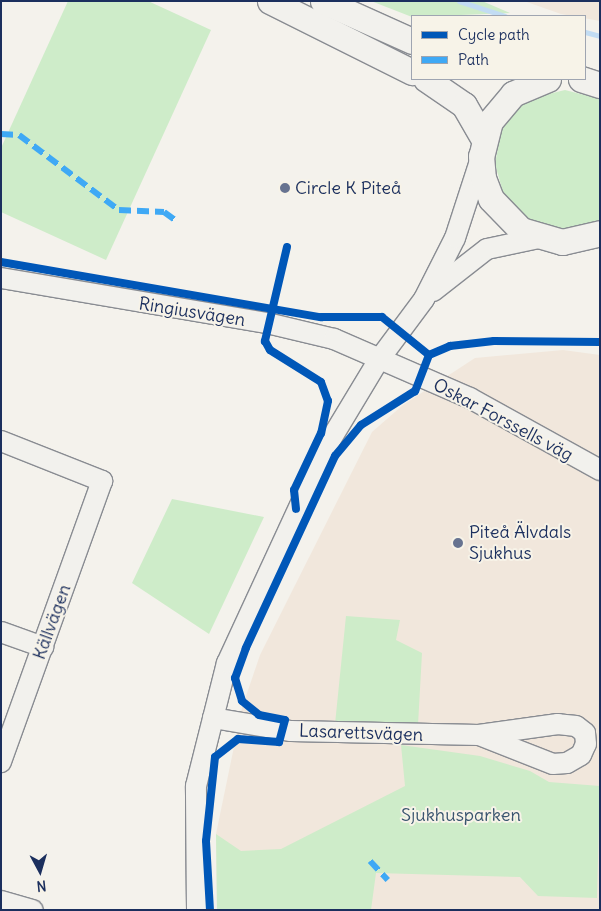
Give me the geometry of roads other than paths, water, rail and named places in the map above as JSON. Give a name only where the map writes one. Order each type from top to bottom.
[{"type":"main road","points":[[270,1],[411,72]]},
{"type":"main road","points":[[323,1],[411,41]]},
{"type":"main road","points":[[427,80],[464,105],[482,147],[491,199],[504,216],[550,240],[600,251]]},
{"type":"main road","points":[[482,147],[490,121],[513,94],[546,80]]},
{"type":"main road","points":[[550,240],[600,233]]},
{"type":"street","points":[[197,910],[196,786],[228,663],[260,584],[328,444],[378,361],[416,310],[455,238],[482,147]]},
{"type":"street","points":[[416,310],[478,254],[550,240]]},
{"type":"street","name":"Ringiusvägen","points":[[1,278],[267,323],[334,339],[378,361]]},
{"type":"street","name":"Oskar Forssells väg","points":[[378,361],[470,398],[600,470]]},
{"type":"street","name":"Källvägen","points":[[1,441],[102,481],[1,762]]},
{"type":"street","points":[[1,632],[43,647]]},
{"type":"street","name":"Lasarettsvägen","points":[[214,718],[311,732],[479,735]]},
{"type":"street","points":[[1,902],[32,910]]},
{"type":"waterway","points":[[459,1],[502,15]]},
{"type":"waterway","points":[[586,32],[600,36]]},
{"type":"place","name":"Circle K Piteå","points":[[285,188]]},
{"type":"place","name":"Piteå Älvdals Sjukhus","points":[[458,543]]},
{"type":"park label","name":"Sjukhusparken","points":[[461,815]]}]
